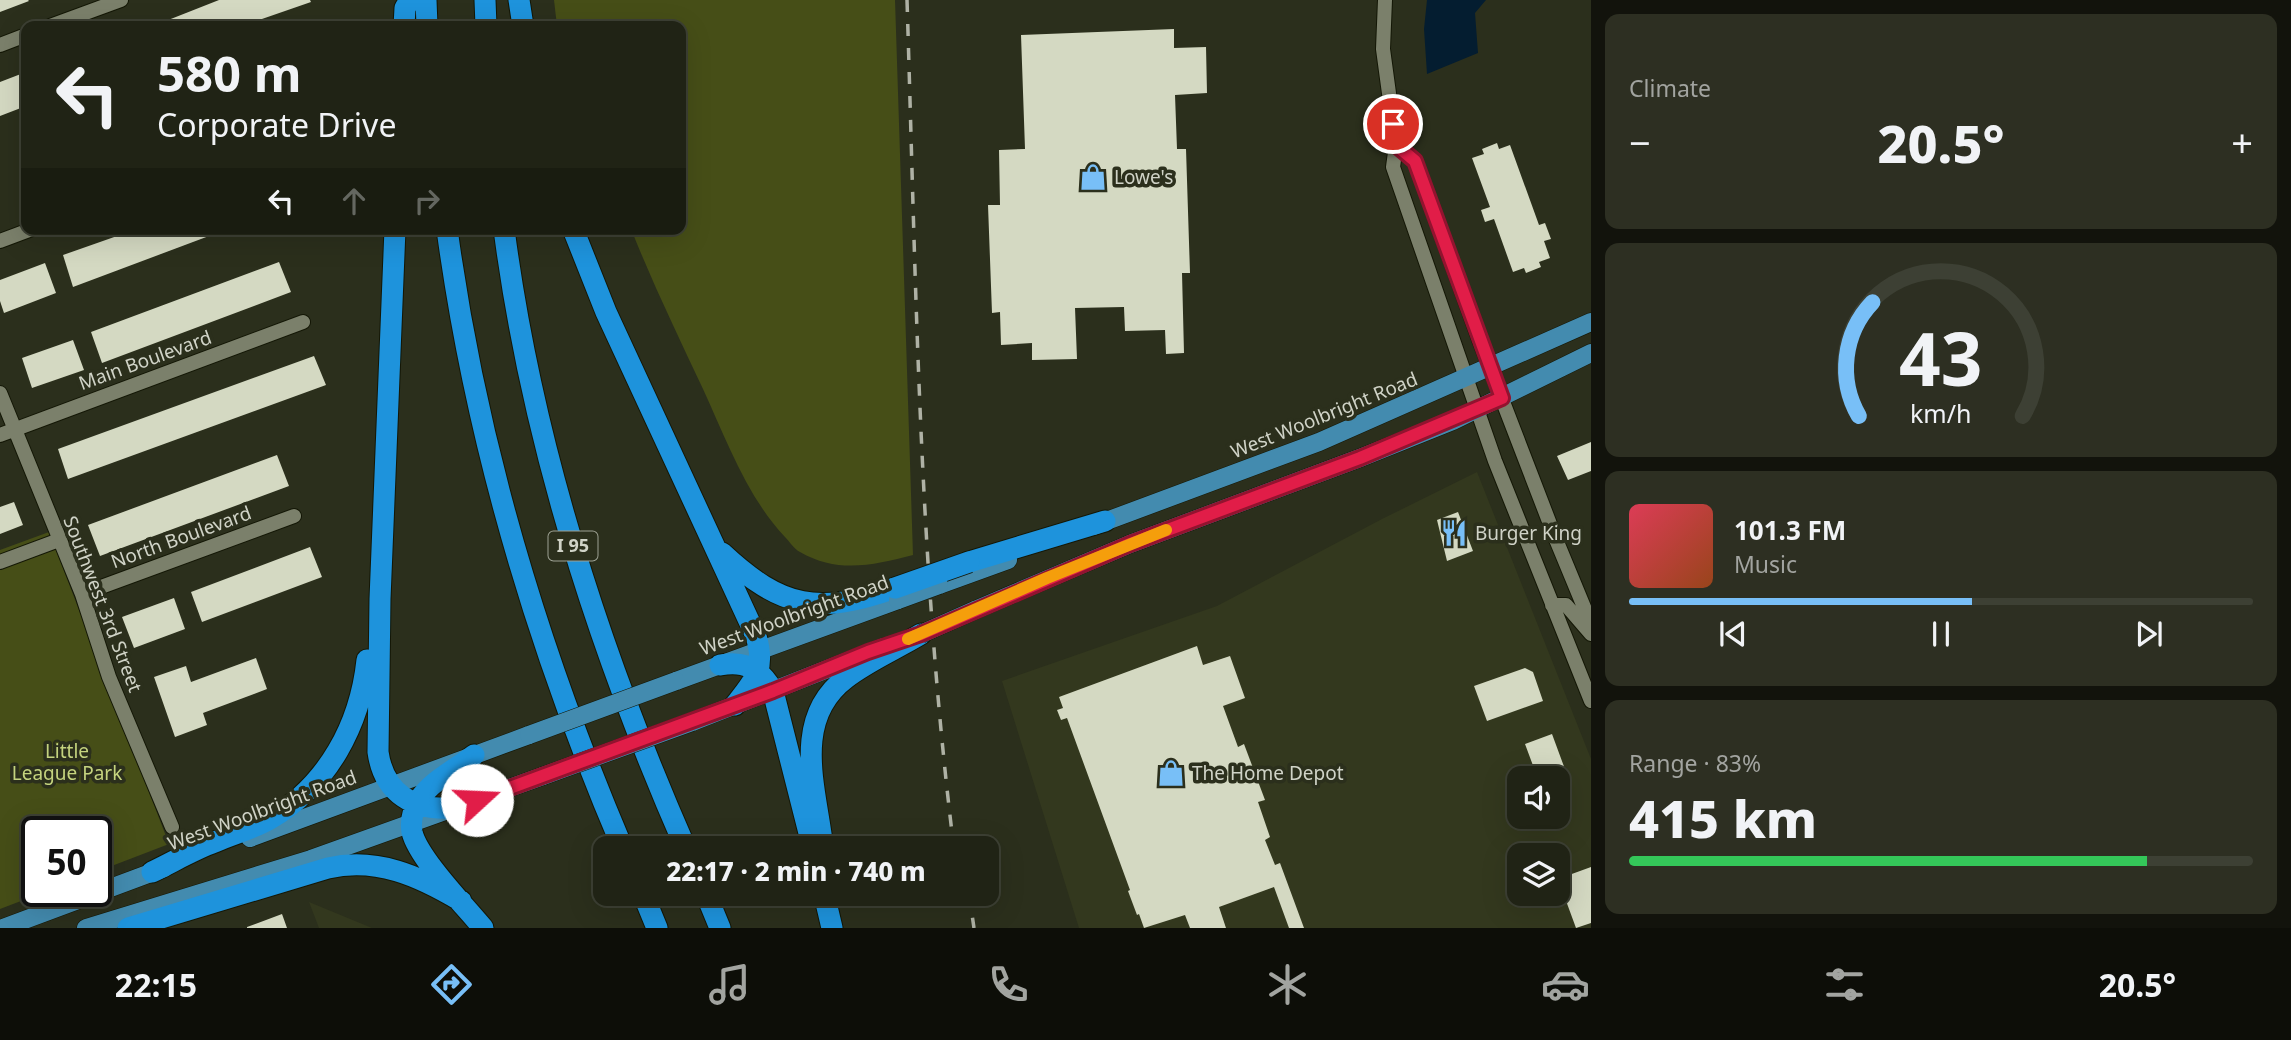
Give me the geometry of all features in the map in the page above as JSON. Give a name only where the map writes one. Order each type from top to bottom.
[{"type":"highway","points":[[404,21],[405,8],[410,0]]},
{"type":"highway","points":[[426,0],[427,21]]},
{"type":"highway","points":[[485,0],[486,21]]},
{"type":"highway","points":[[519,0],[522,21]]},
{"type":"highway","points":[[395,235],[380,600],[378,752],[382,770],[414,814]]},
{"type":"highway","points":[[448,235],[472,378],[515,555],[558,685],[619,836]]},
{"type":"highway","name":"I 95","points":[[505,235],[530,376],[571,541],[617,681],[681,836]]},
{"type":"highway","points":[[575,235],[606,312],[755,632],[760,650],[759,672],[735,705]]},
{"type":"highway","points":[[715,548],[761,585],[796,600],[822,604],[896,594],[1105,521]]},
{"type":"highway","points":[[152,872],[272,818],[325,770],[345,740],[358,712],[380,600]]},
{"type":"highway","points":[[821,836],[811,767],[811,745],[814,724],[823,703],[839,683],[854,672],[921,634]]},
{"type":"highway","points":[[720,665],[738,663],[759,672],[773,691],[810,836]]},
{"type":"highway","points":[[474,755],[432,786],[414,814],[414,838],[422,852],[483,928]]},
{"type":"highway","points":[[414,814],[433,809],[454,808]]},
{"type":"highway","points":[[128,928],[346,864],[381,865],[406,872],[461,901]]},
{"type":"highway","points":[[648,906],[657,928]]},
{"type":"highway","points":[[711,906],[720,928]]},
{"type":"highway","points":[[828,906],[833,928]]},
{"type":"main road","name":"West Woolbright Road","points":[[1105,521],[1306,447],[1591,322]]},
{"type":"main road","points":[[921,634],[1130,544],[1360,458],[1478,410],[1591,353]]},
{"type":"main road","name":"West Woolbright Road","points":[[3,928],[720,665],[896,594]]},
{"type":"main road","points":[[454,808],[898,645]]},
{"type":"main road","points":[[86,928],[311,859],[414,814]]},
{"type":"street","points":[[64,21],[121,0]]},
{"type":"street","points":[[1385,0],[1383,49],[1396,145],[1393,167],[1495,461],[1591,701]]},
{"type":"street","points":[[0,45],[21,37]]},
{"type":"street","points":[[1396,145],[1415,161],[1490,368],[1591,624]]},
{"type":"street","points":[[0,241],[21,233]]},
{"type":"street","name":"Main Boulevard","points":[[7,432],[303,322]]},
{"type":"street","name":"Southwest 3rd Street","points":[[0,393],[7,432],[82,594],[109,677],[172,827]]},
{"type":"street","name":"North Boulevard","points":[[82,594],[295,516]]},
{"type":"street","points":[[0,562],[59,540]]},
{"type":"street","points":[[1552,605],[1566,605],[1591,634]]},
{"type":"shaded area","points":[[1477,472],[1591,759],[1591,928],[1079,928],[1002,681],[1217,606]]},
{"type":"shaded area","points":[[309,902],[372,928],[319,928]]},
{"type":"green space","points":[[554,0],[895,0],[913,555],[856,566],[814,559],[794,547],[748,486],[634,235],[686,235],[686,21],[556,21]]},
{"type":"green space","name":"Little League Park","points":[[49,532],[169,844],[112,866],[112,816],[21,816],[21,901],[0,909],[0,550]]},
{"type":"water","points":[[1427,0],[1486,0],[1475,13],[1478,53],[1427,74],[1424,29]]},
{"type":"building","points":[[0,0],[28,0],[29,1],[0,12]]},
{"type":"building","points":[[219,0],[311,2],[256,21],[166,21]]},
{"type":"building","name":"Lowe's","points":[[1174,29],[1174,48],[1206,47],[1207,93],[1175,95],[1177,149],[1186,149],[1190,273],[1182,273],[1184,353],[1166,354],[1165,330],[1125,331],[1124,307],[1075,308],[1077,359],[1032,360],[1032,343],[1001,345],[1000,312],[992,313],[988,205],[1000,205],[999,150],[1025,149],[1021,35]]},
{"type":"building","points":[[21,74],[21,108],[0,116],[0,82]]},
{"type":"building","points":[[1497,143],[1499,149],[1510,145],[1539,225],[1545,223],[1551,239],[1544,241],[1550,258],[1539,262],[1541,267],[1526,273],[1524,268],[1513,272],[1494,219],[1485,222],[1481,210],[1490,207],[1472,158],[1484,154],[1482,149]]},
{"type":"building","points":[[120,235],[212,235],[73,287],[63,255]]},
{"type":"building","points":[[279,262],[291,292],[102,363],[91,332]]},
{"type":"building","points":[[45,263],[56,293],[4,313],[0,301],[0,280]]},
{"type":"building","points":[[73,340],[84,370],[32,388],[22,358]]},
{"type":"building","points":[[314,356],[326,385],[68,479],[58,449]]},
{"type":"building","points":[[1591,442],[1591,471],[1568,480],[1557,456]]},
{"type":"building","points":[[277,455],[289,486],[100,556],[88,525]]},
{"type":"building","points":[[14,502],[23,525],[0,534],[0,507]]},
{"type":"building","name":"Burger King","points":[[1458,512],[1473,551],[1447,561],[1437,520]]},
{"type":"building","points":[[310,547],[322,577],[202,622],[191,592]]},
{"type":"building","points":[[174,598],[185,629],[134,648],[122,617]]},
{"type":"building","name":"The Home Depot","points":[[1197,646],[1203,665],[1230,656],[1245,698],[1223,706],[1238,747],[1244,744],[1265,800],[1258,802],[1270,837],[1265,840],[1275,865],[1280,863],[1304,928],[1289,928],[1274,887],[1219,907],[1226,928],[1190,928],[1185,915],[1144,928],[1128,891],[1130,890],[1067,718],[1061,720],[1057,710],[1063,708],[1059,697]]},
{"type":"building","points":[[256,658],[267,689],[203,713],[207,725],[175,737],[154,677],[186,666],[191,682]]},
{"type":"building","points":[[1525,668],[1533,672],[1543,701],[1487,721],[1474,686]]},
{"type":"building","points":[[1552,734],[1564,766],[1533,766],[1525,744]]},
{"type":"building","points":[[1591,867],[1591,923],[1576,928],[1568,906],[1570,875]]},
{"type":"building","points":[[282,914],[287,928],[247,928],[247,927]]},
{"type":"railway","points":[[907,0],[926,531],[942,743],[953,836]]},
{"type":"railway","points":[[971,906],[974,928]]},
{"type":"slow traffic","points":[[908,639],[1166,530]]},
{"type":"place","name":"Lowe's","points":[[1093,177]]},
{"type":"place","name":"Burger King","points":[[1454,533]]},
{"type":"place","name":"The Home Depot","points":[[1171,773]]},
{"type":"route","points":[[477,800],[921,634],[1130,544],[1360,458],[1502,398],[1415,161],[1396,145],[1393,124]]}]
